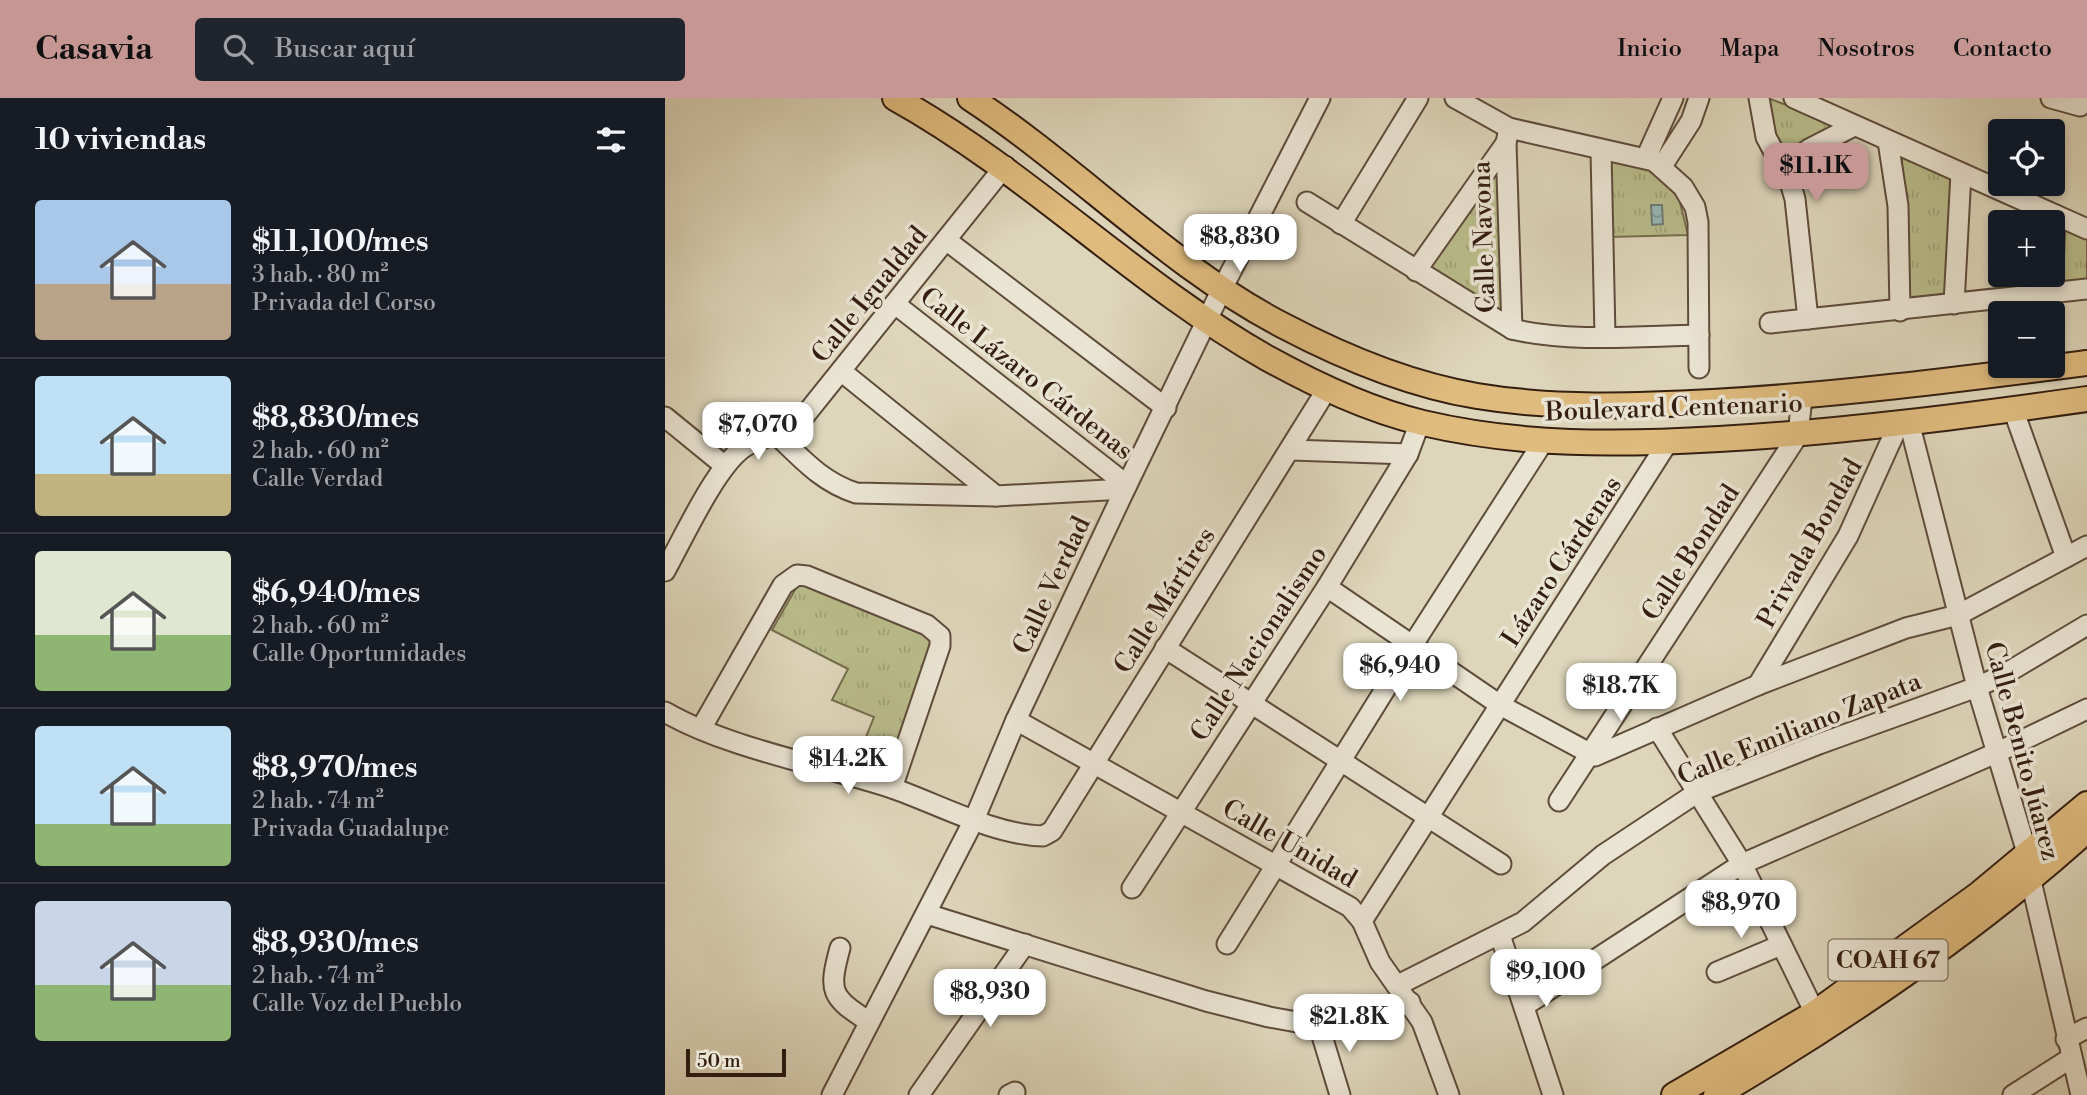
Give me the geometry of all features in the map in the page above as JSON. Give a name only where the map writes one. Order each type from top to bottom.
[{"type":"main road","name":"Boulevard Centenario","points":[[895,98],[943,124],[1005,166],[1208,320],[1266,357],[1327,389],[1420,422],[1543,442],[1668,442],[1798,435],[2087,399]]},
{"type":"main road","name":"Boulevard Centenario","points":[[970,98],[1222,289],[1283,326],[1342,354],[1415,381],[1475,396],[1593,406],[1802,397],[2087,363]]},
{"type":"main road","name":"COAH 67","points":[[1674,1095],[1815,1013],[2028,856],[2087,804]]},
{"type":"main road","name":"COAH 67","points":[[1716,1095],[1836,1022],[2031,881],[2087,830]]},
{"type":"street","name":"Calle Verdad","points":[[832,1095],[974,820],[1016,720],[1126,487],[1222,289],[1320,98]]},
{"type":"street","points":[[1341,224],[1418,98]]},
{"type":"street","name":"Calle Navona","points":[[1455,98],[1507,135],[1654,162]]},
{"type":"street","points":[[1654,162],[1673,98]]},
{"type":"street","points":[[1654,162],[1691,121],[1699,98]]},
{"type":"street","points":[[1759,98],[1766,137],[1795,199],[1808,319]]},
{"type":"street","points":[[1794,98],[2044,210]]},
{"type":"street","points":[[2051,98],[2074,106],[2080,106],[2086,98]]},
{"type":"street","points":[[1783,169],[1809,149],[1854,126]]},
{"type":"street","name":"Calle Navona","points":[[1416,271],[1507,135]]},
{"type":"street","name":"Calle Navona","points":[[1507,135],[1512,329]]},
{"type":"street","points":[[1888,141],[1898,206],[1900,311]]},
{"type":"street","points":[[1601,151],[1605,336]]},
{"type":"street","points":[[1654,162],[1683,187],[1695,207],[1698,222],[1699,368]]},
{"type":"street","name":"Calle Igualdad","points":[[665,571],[725,466],[751,443],[777,435],[798,424],[1005,166]]},
{"type":"street","points":[[1954,304],[1961,173]]},
{"type":"street","name":"Calle Navona","points":[[1307,202],[1512,329],[1528,333],[1605,336],[1699,335]]},
{"type":"street","points":[[2065,219],[2087,229]]},
{"type":"street","points":[[946,240],[1166,408]]},
{"type":"street","points":[[2065,283],[2087,289]]},
{"type":"street","points":[[1770,323],[1954,304],[2021,287]]},
{"type":"street","name":"Calle Lázaro Cárdenas","points":[[895,303],[1126,487]]},
{"type":"street","points":[[841,371],[996,496]]},
{"type":"street","name":"Calle Mártires","points":[[974,820],[1044,836],[1052,831],[1327,389]]},
{"type":"street","name":"Calle Bondad","points":[[1559,801],[1798,435],[1802,397]]},
{"type":"street","points":[[2013,409],[2066,557]]},
{"type":"street","points":[[665,417],[725,466]]},
{"type":"street","name":"Calle Nacionalismo","points":[[1132,888],[1327,587],[1408,454],[1420,422]]},
{"type":"street","name":"Calle Benito Júarez","points":[[1904,423],[1977,687],[2028,856],[2031,881],[2081,1095]]},
{"type":"street","name":"Privada Bondad","points":[[1758,685],[1849,536],[1904,423]]},
{"type":"street","points":[[777,435],[817,474],[837,487],[856,493],[996,496],[1126,487]]},
{"type":"street","points":[[1227,944],[1412,646],[1543,442]]},
{"type":"street","name":"Lázaro Cárdenas","points":[[1362,921],[1668,442]]},
{"type":"street","points":[[1291,450],[1408,454]]},
{"type":"street","points":[[1327,587],[1500,705],[1589,754],[1601,754],[1657,727],[1758,685],[1906,628],[1958,615],[2087,546]]},
{"type":"street","points":[[702,727],[783,585],[797,575],[807,576],[927,625],[940,636],[940,646],[892,788]]},
{"type":"street","name":"Calle Emiliano Zapata","points":[[1398,985],[1500,935],[1547,904],[1603,855],[1698,792],[1819,744],[1977,687],[2005,674],[2087,625]]},
{"type":"street","points":[[1165,648],[1500,864]]},
{"type":"street","points":[[1524,1006],[1742,864],[1996,753],[2087,709]]},
{"type":"street","points":[[665,712],[702,727],[892,788],[974,820]]},
{"type":"street","name":"Calle Unidad","points":[[1016,720],[1277,863],[1350,907],[1362,921],[1380,962],[1410,1002],[1432,1042],[1449,1095]]},
{"type":"street","points":[[1657,727],[1742,864],[1815,1013]]},
{"type":"street","points":[[927,914],[1206,1001],[1269,1017],[1319,1026],[1352,1022],[1410,1002]]},
{"type":"street","points":[[1500,935],[1553,1095]]},
{"type":"street","points":[[919,1095],[1025,944]]},
{"type":"street","points":[[1717,972],[1781,946]]},
{"type":"street","points":[[840,948],[832,978],[839,1002],[868,1021]]},
{"type":"street","points":[[1319,1026],[1341,1095]]},
{"type":"street","points":[[2013,1095],[2069,1049],[2087,1028]]},
{"type":"green space","points":[[1768,98],[1840,126],[1782,162],[1769,136]]},
{"type":"green space","points":[[1902,154],[1953,175],[1948,301],[1903,307]]},
{"type":"green space","points":[[1605,155],[1645,164],[1677,190],[1688,235],[1609,237]]},
{"type":"green space","points":[[1491,173],[1502,177],[1503,321],[1421,272]]},
{"type":"green space","points":[[2065,225],[2087,237],[2087,284],[2065,286]]},
{"type":"green space","points":[[800,581],[935,639],[886,781],[853,769],[874,717],[832,700],[848,669],[772,630]]},
{"type":"water","points":[[1651,205],[1662,205],[1663,224],[1652,225]]}]
